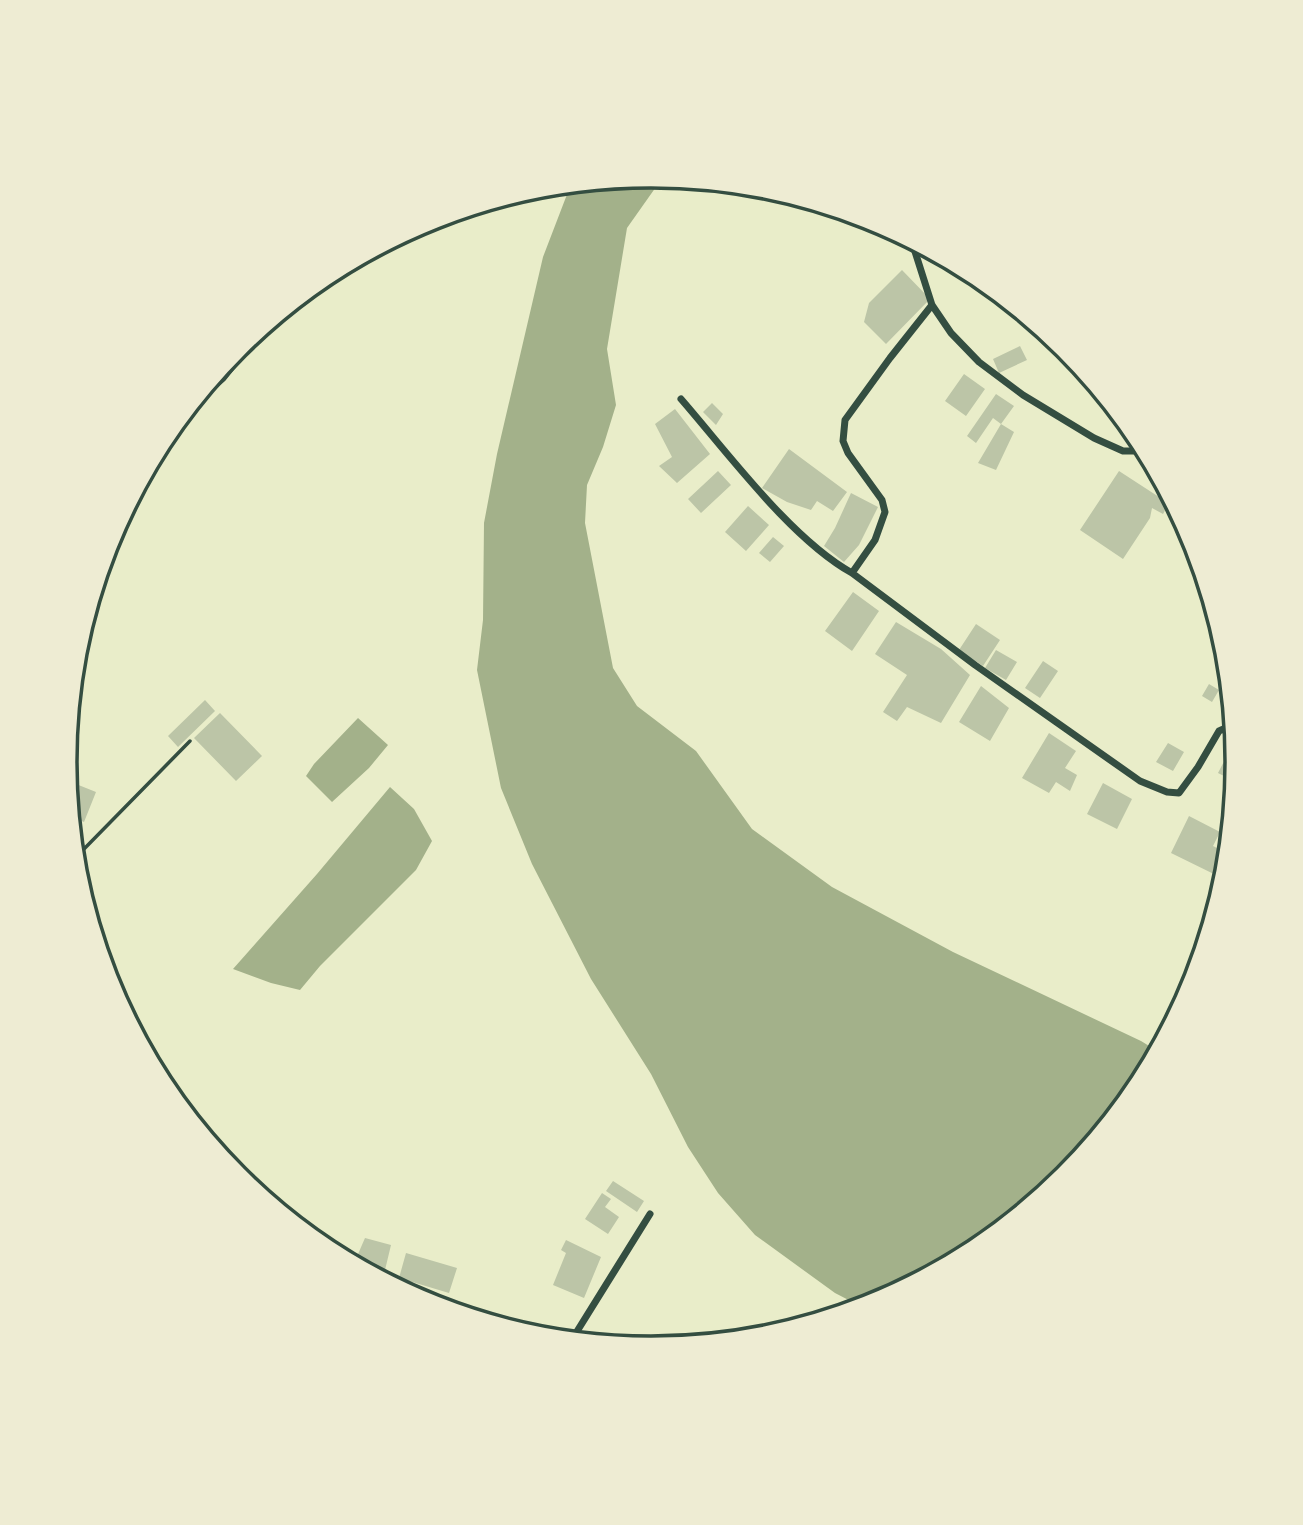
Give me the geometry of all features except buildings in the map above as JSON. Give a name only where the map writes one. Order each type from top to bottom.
[{"type":"street","points":[[915,252],[932,306],[951,333],[979,362],[1023,395],[1094,438],[1123,451],[1134,451]]},
{"type":"street","points":[[852,573],[875,540],[885,512],[882,500],[848,453],[843,441],[845,420],[932,306]]},
{"type":"street","points":[[681,400],[779,511],[836,564],[852,573],[1086,746],[1140,781],[1167,792],[1179,793],[1219,731],[1225,728]]},
{"type":"street","points":[[577,1332],[650,1214]]},
{"type":"lane","points":[[84,849],[190,741]]},
{"type":"shaded area","points":[[655,188],[627,228],[607,349],[616,405],[587,485],[585,523],[613,668],[637,706],[696,751],[752,829],[832,887],[953,952],[1151,1047],[1107,1112],[1058,1169],[1030,1194],[971,1240],[939,1260],[906,1278],[851,1301],[835,1293],[755,1235],[718,1193],[688,1147],[651,1074],[591,979],[532,864],[501,788],[477,670],[483,620],[484,523],[497,454],[543,257],[567,195],[614,189]]},
{"type":"shaded area","points":[[358,718],[388,745],[369,768],[332,802],[306,776]]},
{"type":"shaded area","points":[[390,787],[414,809],[432,841],[416,870],[320,966],[300,990],[233,969],[317,874]]}]
